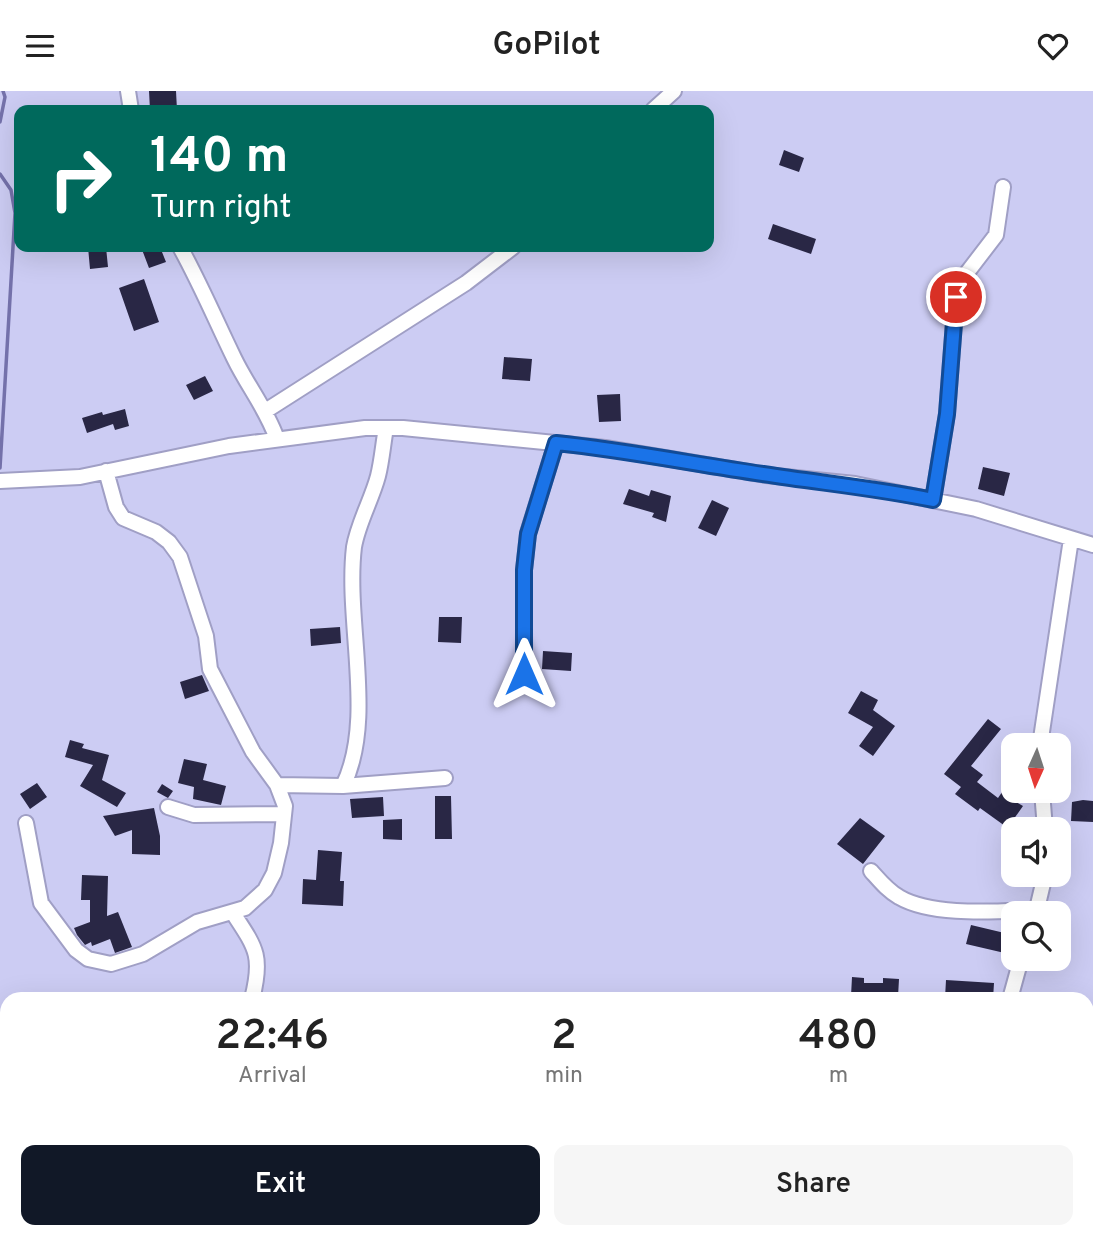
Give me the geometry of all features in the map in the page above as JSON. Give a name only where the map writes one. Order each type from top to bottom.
[{"type":"street","points":[[659,105],[674,91]]},
{"type":"street","points":[[933,500],[947,414],[956,297],[963,278],[996,235],[1003,187]]},
{"type":"street","points":[[183,252],[207,297],[235,360],[267,410],[277,439]]},
{"type":"street","points":[[267,410],[466,283],[506,252]]},
{"type":"street","points":[[342,786],[353,766],[358,737],[353,616],[354,546],[378,475],[386,428]]},
{"type":"street","points":[[0,481],[42,481],[277,439],[386,428],[605,448],[765,475],[855,484],[988,513],[1093,545]]},
{"type":"street","points":[[524,674],[524,570],[528,534],[556,443]]},
{"type":"street","points":[[26,823],[41,903],[76,950],[88,959],[120,964],[198,922],[245,908],[265,890],[274,873],[285,806],[276,785],[253,752],[210,669],[206,636],[180,557],[169,542],[156,532],[122,517],[116,507],[106,471]]},
{"type":"street","points":[[1042,733],[1071,539]]},
{"type":"street","points":[[276,785],[342,786],[445,778]]},
{"type":"street","points":[[168,807],[194,815],[284,814]]},
{"type":"street","points":[[871,871],[887,889],[917,904],[1001,911]]},
{"type":"street","points":[[233,913],[256,947],[257,964],[253,992]]},
{"type":"street","points":[[1012,992],[1018,971]]},
{"type":"building","points":[[149,91],[176,91],[177,105],[150,105]]},
{"type":"building","points":[[784,150],[804,158],[799,172],[779,165]]},
{"type":"building","points":[[773,224],[816,239],[811,254],[768,239]]},
{"type":"building","points":[[88,252],[106,252],[108,267],[90,269]]},
{"type":"building","points":[[143,252],[162,252],[166,262],[149,268]]},
{"type":"building","points":[[144,279],[159,322],[134,331],[119,288]]},
{"type":"building","points":[[504,357],[532,359],[530,381],[502,379]]},
{"type":"building","points":[[205,376],[213,391],[194,400],[186,385]]},
{"type":"building","points":[[620,394],[621,421],[599,422],[597,395]]},
{"type":"building","points":[[125,409],[129,426],[115,430],[113,424],[87,433],[82,418]]},
{"type":"building","points":[[983,467],[1010,473],[1004,496],[978,489]]},
{"type":"building","points":[[629,489],[649,496],[651,490],[671,496],[666,522],[652,517],[654,513],[623,504]]},
{"type":"building","points":[[712,500],[729,508],[716,536],[698,528]]},
{"type":"building","points":[[439,617],[462,617],[461,643],[438,642]]},
{"type":"building","points":[[340,627],[341,643],[311,646],[310,629]]},
{"type":"building","points":[[543,651],[572,653],[571,671],[542,669]]},
{"type":"building","points":[[202,675],[209,691],[185,699],[180,682]]},
{"type":"building","points":[[861,691],[878,700],[873,710],[895,726],[873,756],[859,746],[873,727],[848,713]]},
{"type":"building","points":[[988,719],[1001,729],[971,766],[983,775],[977,782],[998,798],[1001,794],[1001,803],[1018,803],[1023,806],[1015,817],[1001,817],[1001,823],[955,794],[961,787],[944,774]]},
{"type":"building","points":[[70,740],[84,744],[82,748],[109,755],[102,780],[126,793],[117,807],[80,786],[93,765],[65,757]]},
{"type":"building","points":[[184,759],[207,764],[203,780],[226,786],[221,805],[193,799],[194,787],[178,783]]},
{"type":"building","points":[[37,783],[47,797],[30,809],[20,794]]},
{"type":"building","points":[[162,784],[173,791],[168,798],[157,792]]},
{"type":"building","points":[[435,796],[451,796],[452,839],[435,839]]},
{"type":"building","points":[[383,797],[384,816],[352,818],[350,799]]},
{"type":"building","points":[[1093,801],[1093,822],[1071,821],[1072,802]]},
{"type":"building","points":[[154,808],[160,836],[160,855],[132,854],[132,830],[115,836],[103,816]]},
{"type":"building","points":[[860,818],[885,836],[863,864],[837,844]]},
{"type":"building","points":[[402,819],[402,840],[383,839],[383,820]]},
{"type":"building","points":[[318,850],[342,852],[340,881],[344,881],[343,906],[302,904],[303,879],[316,880]]},
{"type":"building","points":[[82,875],[108,876],[107,916],[118,912],[132,947],[115,953],[110,939],[92,946],[91,942],[85,945],[77,935],[74,928],[90,922],[90,900],[81,900]]},
{"type":"building","points":[[971,925],[1001,932],[1001,952],[966,944]]},
{"type":"building","points":[[852,977],[864,978],[864,983],[883,983],[883,978],[899,979],[898,992],[851,992]]},
{"type":"building","points":[[946,980],[994,983],[993,992],[945,992]]},
{"type":"waterway","points":[[0,122],[5,97],[3,91]]},
{"type":"waterway","points":[[0,174],[11,190],[14,207]]},
{"type":"waterway","points":[[0,468],[14,230]]},
{"type":"route","points":[[524,674],[524,570],[528,534],[556,443],[605,448],[765,475],[855,484],[933,500],[947,414],[956,297]]}]
